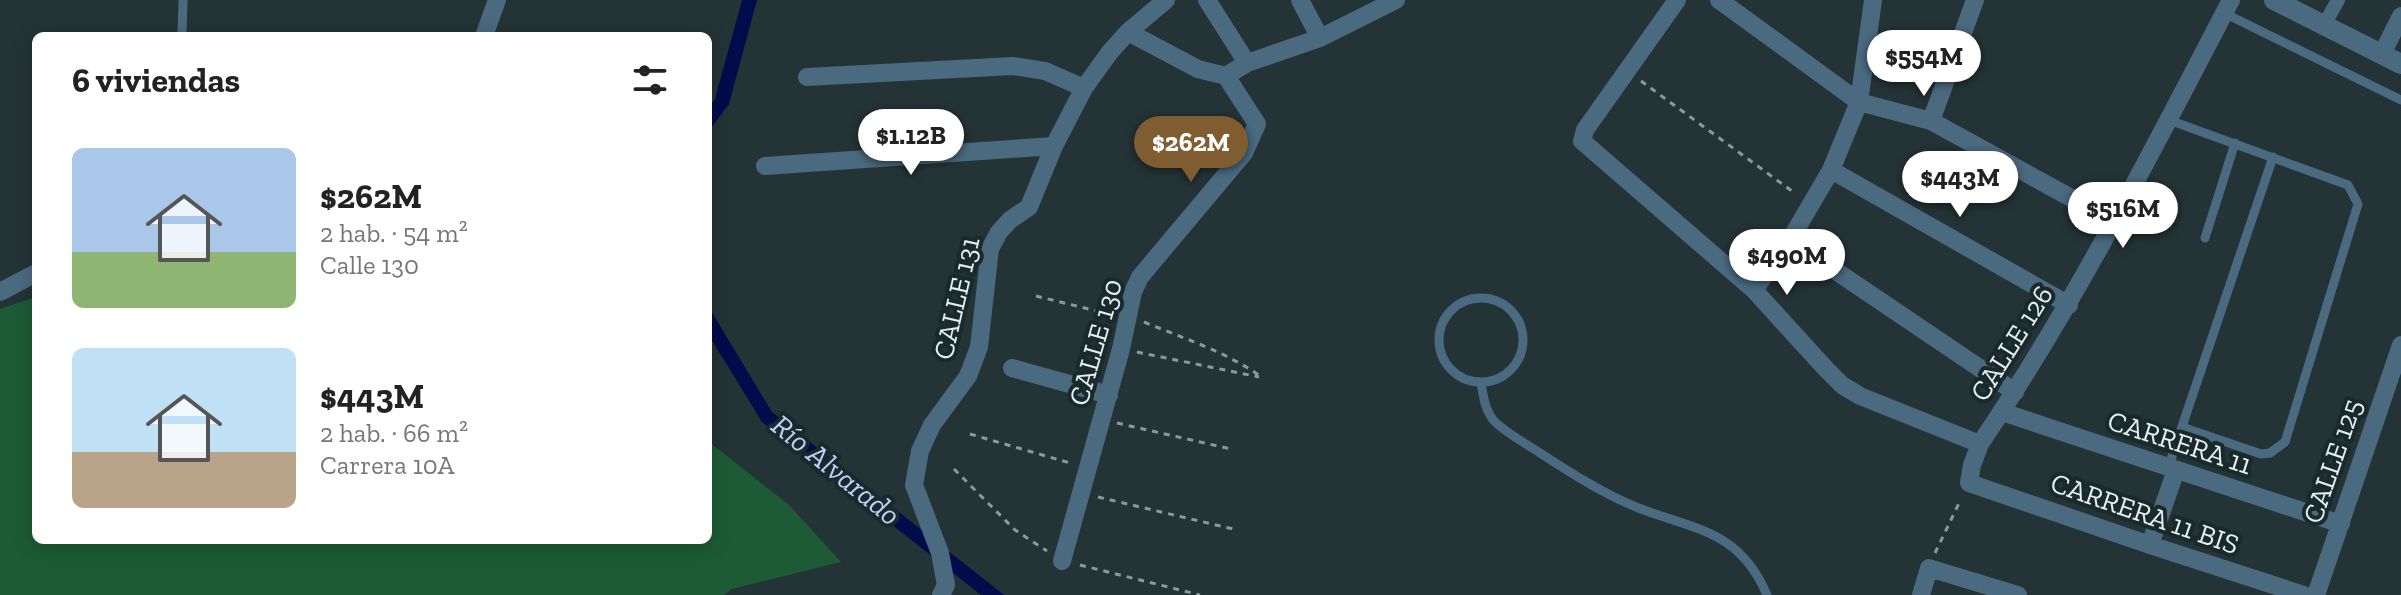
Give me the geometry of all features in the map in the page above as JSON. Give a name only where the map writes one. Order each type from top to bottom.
[{"type":"street","points":[[485,32],[497,0]]},
{"type":"street","name":"CALLE 131","points":[[941,595],[946,585],[940,553],[914,485],[920,451],[932,425],[968,376],[979,347],[990,249],[1010,220],[1029,207],[1054,146],[1084,88],[1128,32],[1166,0]]},
{"type":"street","points":[[1207,0],[1247,63]]},
{"type":"street","points":[[1300,0],[1320,38]]},
{"type":"street","points":[[1677,0],[1585,130],[1582,141],[1754,290],[1842,385],[1860,396],[1980,444]]},
{"type":"street","points":[[1719,0],[1859,102],[1931,121],[2115,222]]},
{"type":"street","points":[[1754,290],[1790,240],[1831,170],[1859,102],[1872,0]]},
{"type":"street","points":[[1931,121],[1975,0]]},
{"type":"street","points":[[2274,0],[2401,64]]},
{"type":"street","points":[[2324,25],[2338,0]]},
{"type":"street","points":[[1128,32],[1198,69],[1226,76],[1247,63],[1320,38],[1394,1]]},
{"type":"street","name":"CALLE 126","points":[[1969,483],[1980,444],[2069,305],[2228,7]]},
{"type":"street","points":[[2382,54],[2401,16]]},
{"type":"street","points":[[807,77],[1013,66],[1045,71],[1084,88]]},
{"type":"street","name":"CALLE 130","points":[[1062,561],[1109,395],[1133,292],[1140,277],[1244,153],[1257,124],[1226,76]]},
{"type":"street","points":[[765,166],[1054,146]]},
{"type":"street","points":[[1831,170],[2069,305]]},
{"type":"street","points":[[1790,240],[2015,392]]},
{"type":"street","points":[[0,292],[32,275]]},
{"type":"street","name":"CALLE 125","points":[[2316,595],[2401,345]]},
{"type":"street","points":[[1012,368],[1109,395]]},
{"type":"street","name":"CARRERA 11","points":[[2002,412],[2341,524]]},
{"type":"street","points":[[2150,545],[2172,469]]},
{"type":"street","name":"CARRERA 11 BIS","points":[[1969,483],[2304,595]]},
{"type":"street","points":[[1921,595],[1929,568],[2018,595]]},
{"type":"lane","points":[[182,32],[183,0]]},
{"type":"lane","points":[[2228,7],[2401,100]]},
{"type":"lane","points":[[2169,120],[2348,185],[2358,204],[2285,442],[2270,453],[2261,454],[2182,427]]},
{"type":"lane","points":[[2205,238],[2235,143]]},
{"type":"lane","points":[[2172,469],[2182,427],[2273,157]]},
{"type":"lane","points":[[1481,298],[1492,299],[1511,311],[1518,319],[1523,341],[1522,352],[1510,371],[1491,381],[1481,382],[1470,381],[1451,369],[1444,360],[1439,339],[1440,328],[1452,309],[1471,299],[1481,298]]},
{"type":"lane","points":[[1481,382],[1484,402],[1493,420],[1512,435],[1582,480],[1634,506],[1711,532],[1738,551],[1759,577],[1767,595]]},
{"type":"path","points":[[1628,72],[1810,205]]},
{"type":"path","points":[[1036,296],[1128,318],[1197,343],[1245,365],[1263,378],[1121,349]]},
{"type":"path","points":[[1102,420],[1231,449]]},
{"type":"path","points":[[970,434],[1089,468]]},
{"type":"path","points":[[954,469],[1015,530],[1062,561],[1200,595]]},
{"type":"path","points":[[1929,568],[1969,483]]},
{"type":"path","points":[[1082,493],[1233,529]]},
{"type":"green space","points":[[32,298],[32,544],[712,544],[712,444],[789,505],[841,562],[732,589],[724,595],[0,595],[0,309]]},
{"type":"water","points":[[742,0],[757,0],[729,104],[712,127],[712,103]]},
{"type":"water","name":"Río Alvarado","points":[[712,313],[772,412],[1004,595],[981,595],[762,422],[712,341]]}]
